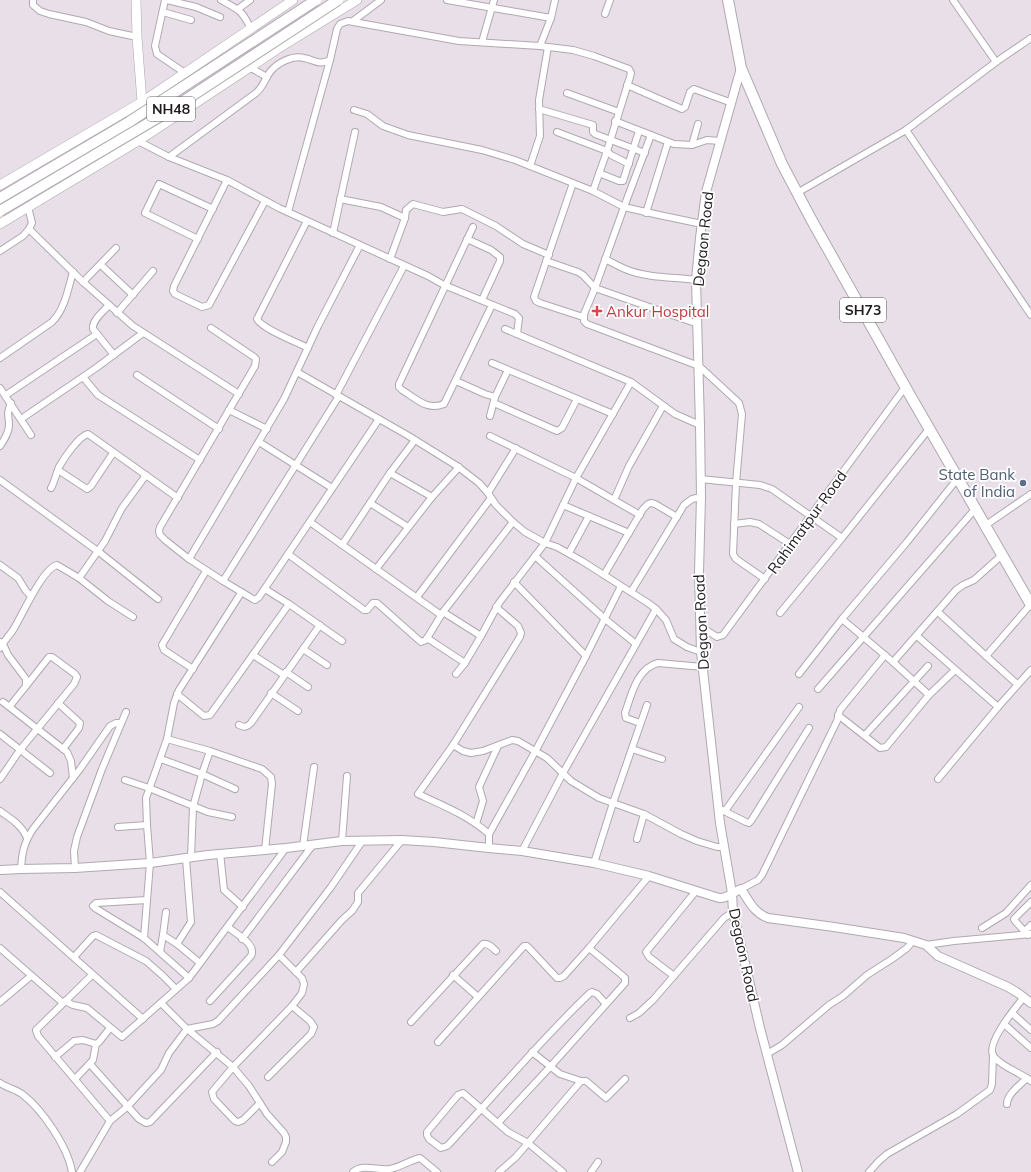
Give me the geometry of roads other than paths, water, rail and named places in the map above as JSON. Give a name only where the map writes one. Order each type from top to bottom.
[{"type":"main road","points":[[136,0],[142,102]]},
{"type":"main road","points":[[0,185],[142,102],[293,0]]},
{"type":"main road","name":"NH48","points":[[0,198],[129,122],[316,0]]},
{"type":"main road","name":"NH48","points":[[0,211],[164,114],[338,0]]},
{"type":"main road","points":[[0,224],[138,140],[249,67],[357,0]]},
{"type":"main road","name":"SH73","points":[[728,0],[741,68],[782,164],[929,429],[1031,605]]},
{"type":"main road","points":[[121,114],[138,140]]},
{"type":"street","points":[[33,0],[33,5],[40,11],[86,22],[109,31],[137,37]]},
{"type":"street","points":[[185,73],[156,54],[155,46],[166,0],[196,7],[220,17]]},
{"type":"street","points":[[221,0],[238,9],[245,15],[251,29]]},
{"type":"street","points":[[238,9],[250,0]]},
{"type":"street","points":[[353,21],[381,0]]},
{"type":"street","points":[[447,0],[551,18]]},
{"type":"street","points":[[482,42],[494,0]]},
{"type":"street","points":[[540,46],[551,18],[555,0]]},
{"type":"street","points":[[605,14],[610,0]]},
{"type":"street","points":[[952,0],[996,62]]},
{"type":"street","points":[[163,12],[191,20]]},
{"type":"street","points":[[288,212],[330,60],[337,28],[344,21],[353,21],[459,41],[540,46],[580,52],[629,69],[631,73],[628,85],[610,139],[608,151],[593,191]]},
{"type":"street","points":[[797,193],[906,130],[996,62],[1031,38]]},
{"type":"street","points":[[530,166],[540,136],[538,109],[548,47]]},
{"type":"street","points":[[169,157],[256,93],[263,86],[273,69],[293,58],[299,57],[323,64],[330,60]]},
{"type":"street","points":[[249,67],[267,77]]},
{"type":"street","name":"Degaon Road","points":[[741,68],[706,192],[696,280],[700,366],[701,496],[699,572],[701,652],[722,809],[724,847],[732,893],[733,912],[767,1054],[798,1172]]},
{"type":"street","points":[[628,85],[682,109],[685,107],[690,92],[694,88],[732,103]]},
{"type":"street","points":[[567,93],[619,112]]},
{"type":"street","points":[[538,109],[593,125],[595,134],[645,153]]},
{"type":"street","points":[[354,110],[367,114],[383,126],[408,135],[492,153],[530,166],[593,191],[624,207],[702,224]]},
{"type":"street","points":[[616,122],[681,146],[692,145],[707,140],[720,141]]},
{"type":"street","points":[[692,145],[698,124]]},
{"type":"street","points":[[906,130],[1031,315]]},
{"type":"street","points":[[599,173],[622,182],[639,131]]},
{"type":"street","points":[[333,233],[355,132]]},
{"type":"street","points":[[557,132],[608,151],[611,155],[629,164]]},
{"type":"street","points":[[651,135],[583,317],[584,321],[587,324],[700,366],[739,403],[742,414],[736,483],[734,557],[765,579]]},
{"type":"street","points":[[138,140],[169,157],[227,180],[288,212],[428,276],[444,285],[518,316],[519,321],[517,334]]},
{"type":"street","points":[[646,213],[668,142]]},
{"type":"street","points":[[227,180],[174,286],[173,291],[175,294],[202,307],[206,307],[211,302],[265,200]]},
{"type":"street","points":[[573,183],[546,261],[535,299],[540,303],[583,317]]},
{"type":"street","points":[[198,239],[145,213],[159,184],[213,209]]},
{"type":"street","points":[[340,199],[381,207],[405,218]]},
{"type":"street","points":[[390,259],[405,218],[406,210],[414,204],[443,212],[462,208],[496,226],[523,244],[549,254]]},
{"type":"street","points":[[0,251],[23,236],[29,229],[32,222],[28,207]]},
{"type":"street","points":[[307,221],[257,319],[267,328],[308,348]]},
{"type":"street","points":[[473,227],[444,285],[399,384],[399,387],[429,407],[436,407],[444,404],[492,305]]},
{"type":"street","points":[[29,229],[83,282],[117,313],[142,333],[239,394]]},
{"type":"street","points":[[467,239],[490,250],[500,257],[500,261],[482,300]]},
{"type":"street","points":[[189,559],[284,399],[360,245]]},
{"type":"street","points":[[83,282],[116,248]]},
{"type":"street","points":[[605,259],[624,269],[639,273],[696,280]]},
{"type":"street","points":[[546,261],[578,272],[583,275],[595,288],[698,324]]},
{"type":"street","points":[[101,265],[133,295]]},
{"type":"street","points":[[223,581],[296,465],[337,396],[404,266]]},
{"type":"street","points":[[117,313],[153,271]]},
{"type":"street","points":[[0,358],[52,322],[58,316],[62,310],[73,272]]},
{"type":"street","points":[[109,305],[92,325],[93,329],[114,354]]},
{"type":"street","points":[[211,328],[256,359],[255,366],[159,531],[160,535],[165,540],[189,559],[241,593],[255,600],[259,597],[379,419]]},
{"type":"street","points":[[505,329],[631,382],[663,406],[681,417],[700,425]]},
{"type":"street","points":[[21,419],[83,377],[142,333]]},
{"type":"street","points":[[6,395],[97,334]]},
{"type":"street","points":[[492,363],[613,414]]},
{"type":"street","points":[[490,416],[494,400],[508,370]]},
{"type":"street","points":[[297,372],[415,440],[459,468],[479,483],[490,495],[496,505],[525,532],[569,554],[656,609],[666,620],[674,639],[701,652]]},
{"type":"street","points":[[138,375],[219,429]]},
{"type":"street","points":[[83,377],[98,394],[200,460]]},
{"type":"street","points":[[456,381],[485,394],[494,400],[557,431],[562,428],[577,398]]},
{"type":"street","points":[[456,674],[465,663],[496,607],[545,543],[576,478],[631,382]]},
{"type":"street","name":"Rahimatpur Road","points":[[700,626],[717,637],[723,635],[906,386]]},
{"type":"street","points":[[0,388],[31,435]]},
{"type":"street","points":[[0,446],[8,432],[9,426],[7,415],[11,404]]},
{"type":"street","points":[[614,500],[640,446],[663,406]]},
{"type":"street","points":[[229,410],[267,429]]},
{"type":"street","points":[[780,613],[929,429]]},
{"type":"street","points":[[51,488],[58,470],[79,439],[88,434],[178,498]]},
{"type":"street","points":[[490,436],[576,478],[640,515]]},
{"type":"street","points":[[342,545],[415,440]]},
{"type":"street","points":[[259,442],[332,488]]},
{"type":"street","points":[[417,597],[490,495],[516,448]]},
{"type":"street","points":[[58,470],[87,489],[91,486],[113,453]]},
{"type":"street","points":[[376,569],[432,497],[459,468]]},
{"type":"street","points":[[390,474],[432,497]]},
{"type":"street","points":[[79,578],[98,552],[122,508],[146,475]]},
{"type":"street","points":[[799,674],[842,619],[907,542],[958,478]]},
{"type":"street","points":[[700,479],[760,485],[772,489],[842,538]]},
{"type":"street","points":[[0,480],[98,552],[158,599]]},
{"type":"street","points":[[986,525],[1031,494]]},
{"type":"street","points":[[631,592],[684,506],[692,499],[701,496]]},
{"type":"street","points":[[370,503],[408,527]]},
{"type":"street","points":[[604,575],[648,504],[651,503],[677,517]]},
{"type":"street","points":[[563,505],[608,522],[629,533]]},
{"type":"street","points":[[818,689],[976,508]]},
{"type":"street","points":[[569,554],[589,516]]},
{"type":"street","points":[[310,522],[442,614],[481,636]]},
{"type":"street","points":[[288,554],[364,610],[367,610],[374,602],[420,642],[427,638],[442,614],[513,522]]},
{"type":"street","points":[[734,524],[750,522],[759,524],[790,544]]},
{"type":"street","points":[[893,662],[959,588],[974,580],[1002,555]]},
{"type":"street","points":[[535,556],[605,619],[636,644]]},
{"type":"street","points":[[0,565],[18,578],[31,596]]},
{"type":"street","points":[[26,686],[26,679],[1,644],[13,630],[31,596],[53,566],[61,566],[108,601],[133,617]]},
{"type":"street","points":[[193,669],[164,650],[162,645],[206,571]]},
{"type":"street","points":[[514,582],[586,656]]},
{"type":"street","points":[[488,848],[489,834],[536,750],[621,586]]},
{"type":"street","points":[[265,589],[342,641]]},
{"type":"street","points":[[144,938],[150,863],[146,798],[167,739],[177,694],[241,593]]},
{"type":"street","points":[[177,694],[204,716],[210,715],[289,604]]},
{"type":"street","points":[[986,656],[1031,605]]},
{"type":"street","points":[[489,834],[476,824],[442,804],[418,794],[453,745],[521,633],[518,626],[496,607]]},
{"type":"street","points":[[522,851],[562,773],[656,609]]},
{"type":"street","points":[[938,612],[1017,684]]},
{"type":"street","points":[[842,619],[929,695]]},
{"type":"street","points":[[239,725],[247,727],[251,723],[320,625]]},
{"type":"street","points":[[917,636],[998,707]]},
{"type":"street","points":[[427,638],[465,663]]},
{"type":"street","points":[[303,649],[327,665]]},
{"type":"street","points":[[253,655],[308,687]]},
{"type":"street","points":[[0,870],[75,868],[150,863],[220,854],[312,846],[342,841],[402,840],[522,851],[594,864],[649,876],[722,898],[741,890],[758,880],[762,875],[837,721],[842,706],[885,655]]},
{"type":"street","points":[[1,774],[74,684],[77,677],[52,657],[47,658],[10,706]]},
{"type":"street","points":[[640,723],[626,718],[624,713],[635,686],[645,670],[658,663],[703,667]]},
{"type":"street","points":[[865,735],[928,666]]},
{"type":"street","points":[[838,715],[880,748],[886,747],[929,695],[955,670]]},
{"type":"street","points":[[938,779],[1017,684],[1031,670]]},
{"type":"street","points":[[272,693],[298,711]]},
{"type":"street","points":[[3,702],[10,706],[70,756],[73,778]]},
{"type":"street","points":[[58,704],[80,723],[79,728],[63,749]]},
{"type":"street","points":[[594,864],[640,723],[648,705]]},
{"type":"street","points":[[799,707],[722,809],[749,823],[809,728]]},
{"type":"street","points":[[75,868],[74,851],[77,837],[120,724],[126,712]]},
{"type":"street","points":[[21,869],[22,852],[27,838],[73,778],[110,726],[116,722],[120,724]]},
{"type":"street","points":[[0,734],[50,773]]},
{"type":"street","points":[[167,739],[210,751],[262,769],[271,777],[272,784],[265,850]]},
{"type":"street","points":[[453,745],[463,751],[471,753],[483,751],[512,740],[518,741],[536,750],[556,765],[571,781],[599,798],[644,814],[698,842],[717,847],[724,847]]},
{"type":"street","points":[[476,824],[482,801],[480,787],[498,746]]},
{"type":"street","points":[[632,749],[662,759]]},
{"type":"street","points":[[177,944],[191,922],[188,858],[193,807],[210,751]]},
{"type":"street","points":[[161,759],[202,774],[235,789]]},
{"type":"street","points":[[303,846],[314,768]]},
{"type":"street","points":[[342,841],[347,776]]},
{"type":"street","points":[[125,780],[150,788],[193,807],[232,817]]},
{"type":"street","points":[[0,813],[20,826],[24,830],[27,838]]},
{"type":"street","points":[[636,839],[644,814]]},
{"type":"street","points":[[118,827],[147,825]]},
{"type":"street","points":[[80,1172],[110,1121],[127,1107],[161,1070],[169,1052],[187,1029],[213,1024],[218,1021],[279,955],[331,887],[363,840]]},
{"type":"street","points":[[296,972],[342,920],[352,911],[358,902],[358,893],[402,840]]},
{"type":"street","points":[[242,939],[312,846]]},
{"type":"street","points":[[0,948],[31,976],[64,1002],[87,1008],[122,1038],[176,988],[189,978],[243,908],[286,848]]},
{"type":"street","points":[[220,854],[224,890],[243,908]]},
{"type":"street","points":[[438,1042],[524,946],[530,948],[557,978],[564,976],[649,876]]},
{"type":"street","points":[[982,928],[1006,913],[1030,888]]},
{"type":"street","points":[[741,890],[760,916],[834,926],[913,941],[926,945],[1028,933]]},
{"type":"street","points":[[674,976],[649,957],[646,952],[696,891]]},
{"type":"street","points":[[0,892],[143,1019]]},
{"type":"street","points":[[148,900],[96,903],[93,906],[144,938],[189,978]]},
{"type":"street","points":[[1028,933],[1014,919],[1031,902]]},
{"type":"street","points":[[160,952],[166,912]]},
{"type":"street","points":[[630,1018],[646,1007],[724,918],[733,912]]},
{"type":"street","points":[[1028,933],[1031,925]]},
{"type":"street","points":[[210,1001],[253,952],[252,948],[228,927]]},
{"type":"street","points":[[74,958],[96,934],[146,961],[176,988]]},
{"type":"street","points":[[163,935],[177,944],[200,964]]},
{"type":"street","points":[[767,1054],[782,1045],[867,975],[907,948],[913,941]]},
{"type":"street","points":[[411,1022],[483,944],[490,945],[496,951]]},
{"type":"street","points":[[926,945],[938,956],[1008,987],[1031,1003]]},
{"type":"street","points":[[498,1123],[625,984],[625,978],[589,948]]},
{"type":"street","points":[[260,1104],[243,1120],[238,1122],[235,1121],[212,1096],[212,1092],[233,1067],[292,1006],[302,993],[304,984],[302,978],[279,955]]},
{"type":"street","points":[[92,975],[36,1030],[38,1036],[55,1057],[110,1121]]},
{"type":"street","points":[[0,1002],[31,976]]},
{"type":"street","points":[[453,976],[478,997]]},
{"type":"street","points":[[563,1172],[528,1142],[508,1132],[498,1123],[481,1109],[466,1096],[460,1093],[430,1128],[427,1135],[429,1139],[441,1148],[447,1146],[481,1109],[532,1052],[590,993],[592,992],[597,994],[606,1004]]},
{"type":"street","points":[[869,1172],[887,1154],[957,1114],[990,1090],[992,1084],[993,1045],[1004,1024],[1024,997]]},
{"type":"street","points":[[161,1002],[187,1029],[217,1052],[233,1067],[249,1086],[260,1104],[286,1137],[286,1142],[282,1152],[272,1162]]},
{"type":"street","points":[[268,1077],[313,1031],[314,1027],[310,1021],[292,1006]]},
{"type":"street","points":[[1012,1013],[1031,1030]]},
{"type":"street","points":[[1004,1024],[1031,1048]]},
{"type":"street","points":[[75,1079],[90,1064],[94,1057],[96,1044],[110,1028]]},
{"type":"street","points":[[55,1057],[74,1041],[83,1040],[96,1044]]},
{"type":"street","points":[[90,1064],[127,1107],[146,1123],[150,1122],[217,1052]]},
{"type":"street","points":[[532,1052],[560,1074],[586,1081],[606,1098],[625,1079]]},
{"type":"street","points":[[993,1055],[1029,1080],[1010,1096],[1007,1100],[1007,1104]]},
{"type":"street","points":[[499,1172],[516,1157],[581,1080]]},
{"type":"street","points":[[2,1087],[22,1094],[38,1108],[60,1142],[72,1172]]},
{"type":"street","points":[[353,1172],[361,1168],[392,1169],[420,1158],[437,1172]]},
{"type":"street","points":[[591,1172],[598,1162]]},
{"type":"place","name":"Ankur Hospital","points":[[597,311]]},
{"type":"place","name":"State Bank of India","points":[[1023,483]]}]
